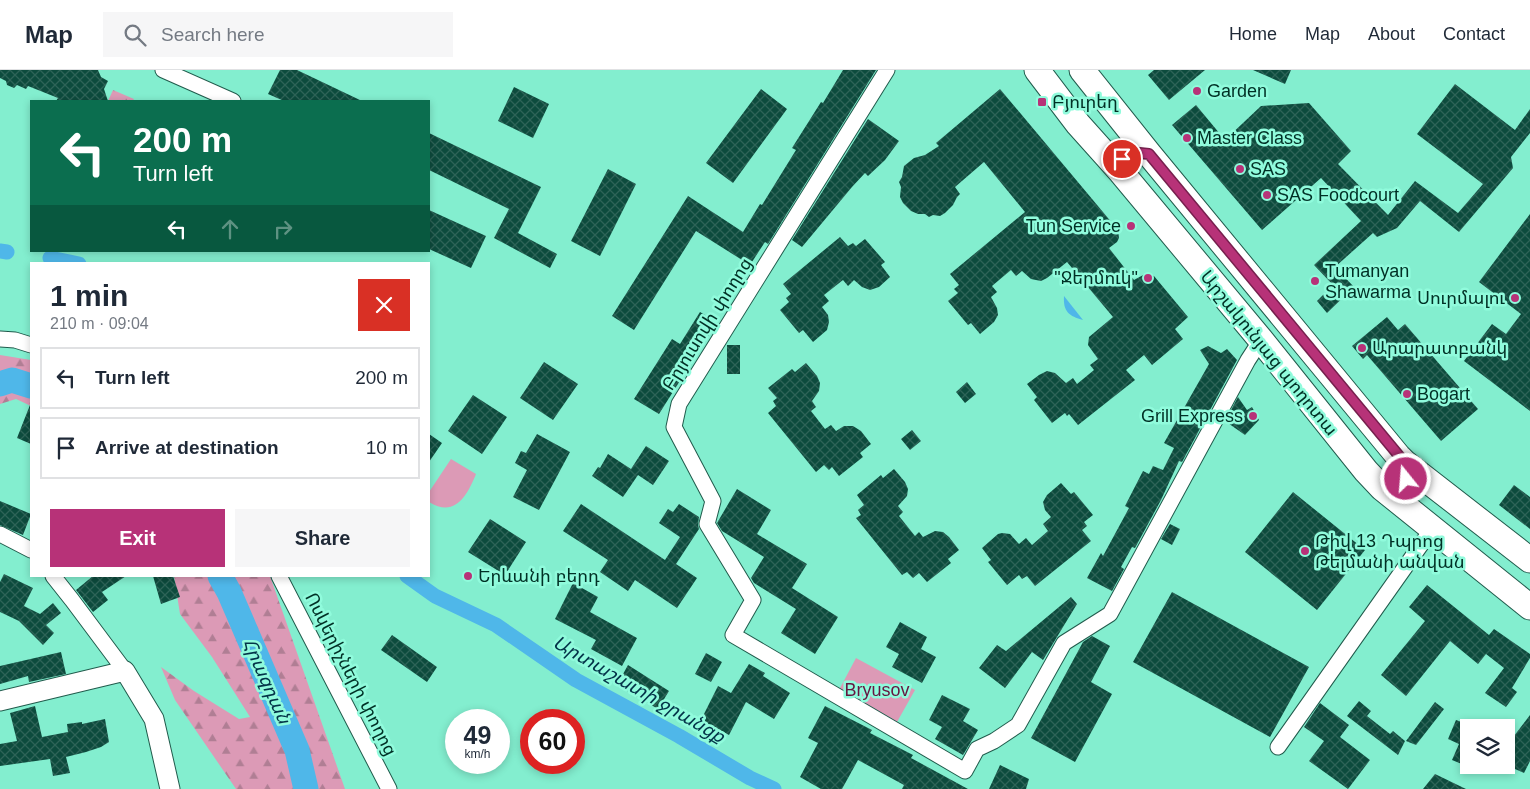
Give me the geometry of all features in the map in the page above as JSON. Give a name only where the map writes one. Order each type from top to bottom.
[{"type":"main road","name":"Արշակունյաց պողոտա","points":[[1037,70],[1078,124],[1121,172],[1316,411],[1382,488],[1530,607]]},
{"type":"main road","name":"Արշակունյաց պողոտա","points":[[1082,70],[1149,154],[1405,463],[1530,560]]},
{"type":"main road","points":[[1078,124],[1092,124],[1102,116],[1107,100]]},
{"type":"main road","points":[[1121,172],[1122,159],[1130,152],[1149,154]]},
{"type":"main road","points":[[1382,488],[1400,486],[1406,479],[1405,463]]},
{"type":"street","points":[[163,70],[231,100]]},
{"type":"street","name":"Բրյուսովի փողոց","points":[[887,70],[679,404],[674,427],[713,501],[707,524],[752,600],[733,635],[965,771],[977,749],[994,741],[1018,725],[1064,643],[1110,614],[1260,340]]},
{"type":"street","points":[[0,339],[15,340],[30,345]]},
{"type":"street","points":[[1278,747],[1432,529]]},
{"type":"street","points":[[0,534],[30,549]]},
{"type":"street","points":[[53,577],[125,672],[154,719],[170,789]]},
{"type":"street","name":"Ոսկերիչների փողոց","points":[[280,577],[389,789]]},
{"type":"street","points":[[0,700],[125,672]]},
{"type":"green space","points":[[113,90],[134,99],[134,100],[108,100]]},
{"type":"green space","points":[[0,355],[30,360],[30,406],[16,399],[0,404]]},
{"type":"green space","points":[[451,459],[476,474],[464,497],[453,506],[438,506],[430,502],[430,490]]},
{"type":"green space","points":[[174,577],[270,577],[345,789],[236,789],[175,700],[161,667],[194,691],[239,719],[250,717],[212,657],[180,614]]},
{"type":"green space","name":"Bryusov","points":[[856,658],[915,690],[897,722],[839,690]]},
{"type":"water","points":[[1064,296],[1083,320],[1074,317],[1066,310]]},
{"type":"building","points":[[0,70],[98,70],[101,77],[108,81],[104,89],[108,100],[57,100],[58,98],[28,86],[26,89],[17,85],[14,88],[7,85],[6,81],[0,78]]},
{"type":"building","points":[[280,70],[297,70],[360,100],[282,100],[268,94]]},
{"type":"building","points":[[843,70],[876,70],[768,244],[765,242],[750,265],[696,231],[634,330],[612,316],[688,196],[743,232],[796,150],[792,148]]},
{"type":"building","points":[[1154,70],[1205,70],[1169,100],[1148,75]]},
{"type":"building","points":[[1253,70],[1291,70],[1285,84]]},
{"type":"building","points":[[1455,84],[1515,130],[1530,109],[1530,133],[1511,157],[1513,168],[1459,232],[1420,201],[1397,228],[1377,237],[1373,233],[1335,267],[1354,287],[1327,313],[1317,301],[1333,285],[1314,265],[1361,221],[1321,178],[1262,230],[1172,125],[1196,105],[1225,140],[1261,106],[1309,103],[1351,151],[1338,164],[1388,215],[1415,181],[1458,213],[1483,184],[1417,134]]},
{"type":"building","points":[[514,87],[549,104],[533,138],[498,121]]},
{"type":"building","points":[[761,89],[787,109],[733,183],[706,163]]},
{"type":"building","points":[[1000,89],[1118,230],[1119,238],[1117,242],[1109,248],[1134,280],[1145,274],[1154,276],[1188,317],[1175,329],[1183,339],[1152,365],[1144,355],[1126,370],[1135,380],[1078,425],[1069,414],[1067,416],[1065,413],[1052,423],[1034,400],[1037,397],[1027,384],[1047,371],[1055,373],[1066,383],[1073,378],[1077,384],[1094,370],[1090,365],[1098,359],[1088,345],[1089,337],[1113,317],[1067,262],[1041,281],[1031,279],[1022,271],[1016,276],[1011,270],[992,286],[997,292],[991,297],[997,308],[998,315],[994,322],[980,334],[971,323],[968,325],[948,301],[958,293],[954,289],[959,285],[950,274],[1025,212],[984,162],[955,187],[960,194],[953,205],[940,216],[933,215],[929,217],[925,214],[911,211],[900,197],[901,187],[899,182],[904,166],[914,158],[925,155],[939,146],[936,143]]},
{"type":"building","points":[[868,119],[899,141],[885,160],[868,176],[865,173],[852,187],[802,247],[792,240]]},
{"type":"building","points":[[430,133],[541,187],[518,233],[557,254],[550,268],[494,238],[509,209],[430,170]]},
{"type":"building","points":[[608,169],[636,184],[600,256],[571,241]]},
{"type":"building","points":[[430,210],[486,236],[471,268],[430,249]]},
{"type":"building","name":"Սուրմալու","points":[[1530,214],[1530,411],[1464,361],[1492,324],[1506,334],[1521,314],[1479,282]]},
{"type":"building","points":[[840,237],[848,246],[853,243],[856,246],[865,239],[885,262],[881,265],[890,277],[879,287],[870,290],[862,287],[854,280],[848,286],[843,280],[824,295],[829,301],[822,307],[828,315],[829,322],[827,330],[813,342],[803,330],[799,333],[780,310],[789,302],[786,298],[791,294],[783,284]]},
{"type":"building","points":[[700,312],[717,322],[659,414],[634,399],[672,339],[680,344]]},
{"type":"building","points":[[1387,317],[1398,330],[1405,324],[1478,409],[1441,441],[1367,355],[1363,359],[1352,346]]},
{"type":"building","points":[[727,345],[740,345],[740,374],[727,374]]},
{"type":"building","points":[[1208,346],[1221,353],[1227,349],[1237,360],[1182,462],[1179,461],[1161,500],[1135,548],[1132,547],[1121,567],[1124,569],[1112,591],[1087,578],[1101,553],[1103,556],[1129,508],[1125,506],[1143,471],[1149,474],[1153,466],[1163,470],[1174,448],[1164,443],[1209,364],[1200,350]]},
{"type":"building","points":[[544,362],[578,384],[553,420],[520,398]]},
{"type":"building","points":[[806,363],[817,376],[820,383],[819,391],[812,401],[816,407],[811,411],[825,429],[831,425],[836,431],[844,426],[853,426],[861,431],[871,444],[860,453],[863,457],[839,476],[832,467],[829,470],[824,465],[816,472],[768,413],[776,406],[773,401],[777,398],[768,388],[792,369],[795,372]]},
{"type":"building","points":[[967,382],[976,394],[965,403],[956,392]]},
{"type":"building","points":[[473,395],[507,417],[482,454],[448,431]]},
{"type":"building","points":[[1238,397],[1247,410],[1252,407],[1259,420],[1245,435],[1225,421]]},
{"type":"building","points":[[30,405],[30,444],[17,438]]},
{"type":"building","points":[[912,430],[921,441],[910,450],[901,439]]},
{"type":"building","points":[[537,434],[570,452],[539,510],[513,497],[527,470],[515,463],[521,451],[526,453]]},
{"type":"building","points":[[430,435],[442,443],[430,461]]},
{"type":"building","points":[[646,446],[669,461],[653,485],[638,475],[623,497],[592,476],[598,467],[600,468],[608,454],[631,469]]},
{"type":"building","points":[[894,469],[905,482],[908,489],[907,496],[898,506],[903,512],[899,516],[915,536],[919,532],[923,537],[935,531],[943,532],[959,550],[948,559],[951,563],[927,582],[919,573],[913,578],[907,572],[902,575],[856,518],[861,515],[858,510],[864,505],[857,495],[881,475],[883,478]]},
{"type":"building","points":[[1061,483],[1071,494],[1074,492],[1093,515],[1084,522],[1087,526],[1082,530],[1091,541],[1035,586],[1027,576],[1022,579],[1019,575],[1007,585],[988,562],[991,560],[982,548],[998,534],[1002,533],[1010,534],[1019,544],[1026,538],[1032,545],[1048,531],[1043,524],[1051,517],[1045,510],[1043,502],[1047,495]]},
{"type":"building","points":[[1514,485],[1530,497],[1530,529],[1499,505]]},
{"type":"building","points":[[737,489],[771,510],[757,534],[807,564],[792,588],[838,617],[815,654],[781,633],[796,609],[754,583],[751,578],[764,557],[722,531],[717,523]]},
{"type":"building","name":"Թիվ 13 Դպրոց Թելմանի անվան","points":[[1293,492],[1365,550],[1317,610],[1245,552]]},
{"type":"building","points":[[0,501],[30,514],[23,535],[0,525]]},
{"type":"building","points":[[581,504],[665,560],[680,537],[659,523],[668,509],[673,512],[679,504],[699,517],[699,529],[676,564],[697,578],[677,608],[635,580],[628,591],[600,572],[608,560],[563,531]]},
{"type":"building","points":[[490,519],[526,542],[505,575],[468,552]]},
{"type":"building","points":[[1170,524],[1180,529],[1172,545],[1161,539]]},
{"type":"building","points":[[4,574],[33,588],[24,606],[40,614],[53,603],[61,613],[46,625],[54,633],[43,645],[19,621],[0,612],[0,582]]},
{"type":"building","points":[[92,577],[124,577],[102,592],[108,600],[93,612],[76,590]]},
{"type":"building","points":[[153,577],[173,577],[180,597],[161,604]]},
{"type":"building","points":[[573,583],[598,597],[590,612],[637,638],[622,666],[591,649],[596,640],[555,619]]},
{"type":"building","points":[[1427,585],[1489,635],[1494,629],[1530,654],[1530,658],[1512,688],[1517,692],[1506,707],[1485,693],[1504,668],[1486,654],[1478,664],[1450,641],[1406,696],[1381,675],[1425,621],[1409,607]]},
{"type":"building","points":[[1172,592],[1309,667],[1270,737],[1133,662]]},
{"type":"building","points":[[1071,597],[1077,604],[1043,660],[1032,652],[1005,688],[979,668],[997,645],[1006,651]]},
{"type":"building","points":[[900,622],[927,637],[921,649],[936,657],[922,683],[892,667],[899,654],[886,647]]},
{"type":"building","points":[[392,635],[437,667],[427,682],[381,650]]},
{"type":"building","points":[[1092,636],[1110,646],[1091,682],[1112,694],[1075,762],[1031,738],[1083,642]]},
{"type":"building","points":[[61,652],[66,674],[29,682],[28,676],[0,684],[0,666]]},
{"type":"building","points":[[706,653],[722,662],[711,682],[695,674]]},
{"type":"building","points":[[749,664],[765,673],[763,676],[790,693],[774,719],[746,702],[729,735],[701,720],[718,686],[731,693]]},
{"type":"building","points":[[628,665],[669,691],[658,709],[617,685]]},
{"type":"building","points":[[942,695],[970,709],[963,721],[978,730],[963,755],[935,739],[942,727],[929,720]]},
{"type":"building","points":[[1359,701],[1371,711],[1367,716],[1390,734],[1393,731],[1405,741],[1398,755],[1347,716]]},
{"type":"building","points":[[1435,702],[1444,709],[1416,745],[1406,741]]},
{"type":"building","points":[[1320,703],[1349,725],[1340,737],[1370,760],[1348,789],[1309,761],[1324,741],[1304,727]]},
{"type":"building","points":[[35,706],[42,737],[68,732],[67,724],[82,722],[82,724],[105,719],[109,742],[101,747],[66,757],[70,773],[53,776],[50,759],[0,766],[0,744],[17,741],[10,713]]},
{"type":"building","points":[[825,706],[872,730],[870,733],[913,755],[911,758],[968,789],[902,789],[904,785],[858,760],[842,789],[821,789],[800,777],[818,743],[808,738]]},
{"type":"building","points":[[1530,715],[1530,761],[1524,773],[1515,769],[1515,735]]},
{"type":"building","points":[[1456,720],[1460,721],[1460,763],[1452,760],[1459,744],[1448,739]]},
{"type":"building","points":[[1000,765],[1029,779],[1026,789],[989,789]]},
{"type":"building","points":[[1435,774],[1466,789],[1423,789]]},
{"type":"waterway","name":"Արտաշատի ջրանցք","points":[[0,251],[7,252]]},
{"type":"waterway","name":"Արտաշատի ջրանցք","points":[[50,258],[69,262]]},
{"type":"waterway","name":"Հրազդան","points":[[0,384],[12,380],[30,386]]},
{"type":"waterway","name":"Հրազդան","points":[[221,577],[229,592],[297,750],[306,789]]},
{"type":"waterway","name":"Արտաշատի ջրանցք","points":[[408,577],[435,596],[496,625],[576,680],[679,736],[750,778],[774,789]]},
{"type":"place","name":"Garden","points":[[1197,91]]},
{"type":"place","name":"Բյուրեղ","points":[[1042,102]]},
{"type":"place","name":"Master Class","points":[[1187,138]]},
{"type":"place","name":"SAS","points":[[1240,169]]},
{"type":"place","name":"SAS Foodcourt","points":[[1267,195]]},
{"type":"place","name":"Tun Service","points":[[1131,226]]},
{"type":"place","name":"\"Ջերմուկ\"","points":[[1148,278]]},
{"type":"place","name":"Tumanyan Shawarma","points":[[1315,281]]},
{"type":"place","name":"Սուրմալու","points":[[1515,298]]},
{"type":"place","name":"Արարատբանկ","points":[[1362,348]]},
{"type":"place","name":"Bogart","points":[[1407,394]]},
{"type":"place","name":"Grill Express","points":[[1253,416]]},
{"type":"place","name":"Թիվ 13 Դպրոց Թելմանի անվան","points":[[1305,551]]},
{"type":"place","name":"Երևանի բերդ","points":[[468,576]]},
{"type":"route","points":[[1122,159],[1130,152],[1149,154],[1405,463],[1406,479]]}]
